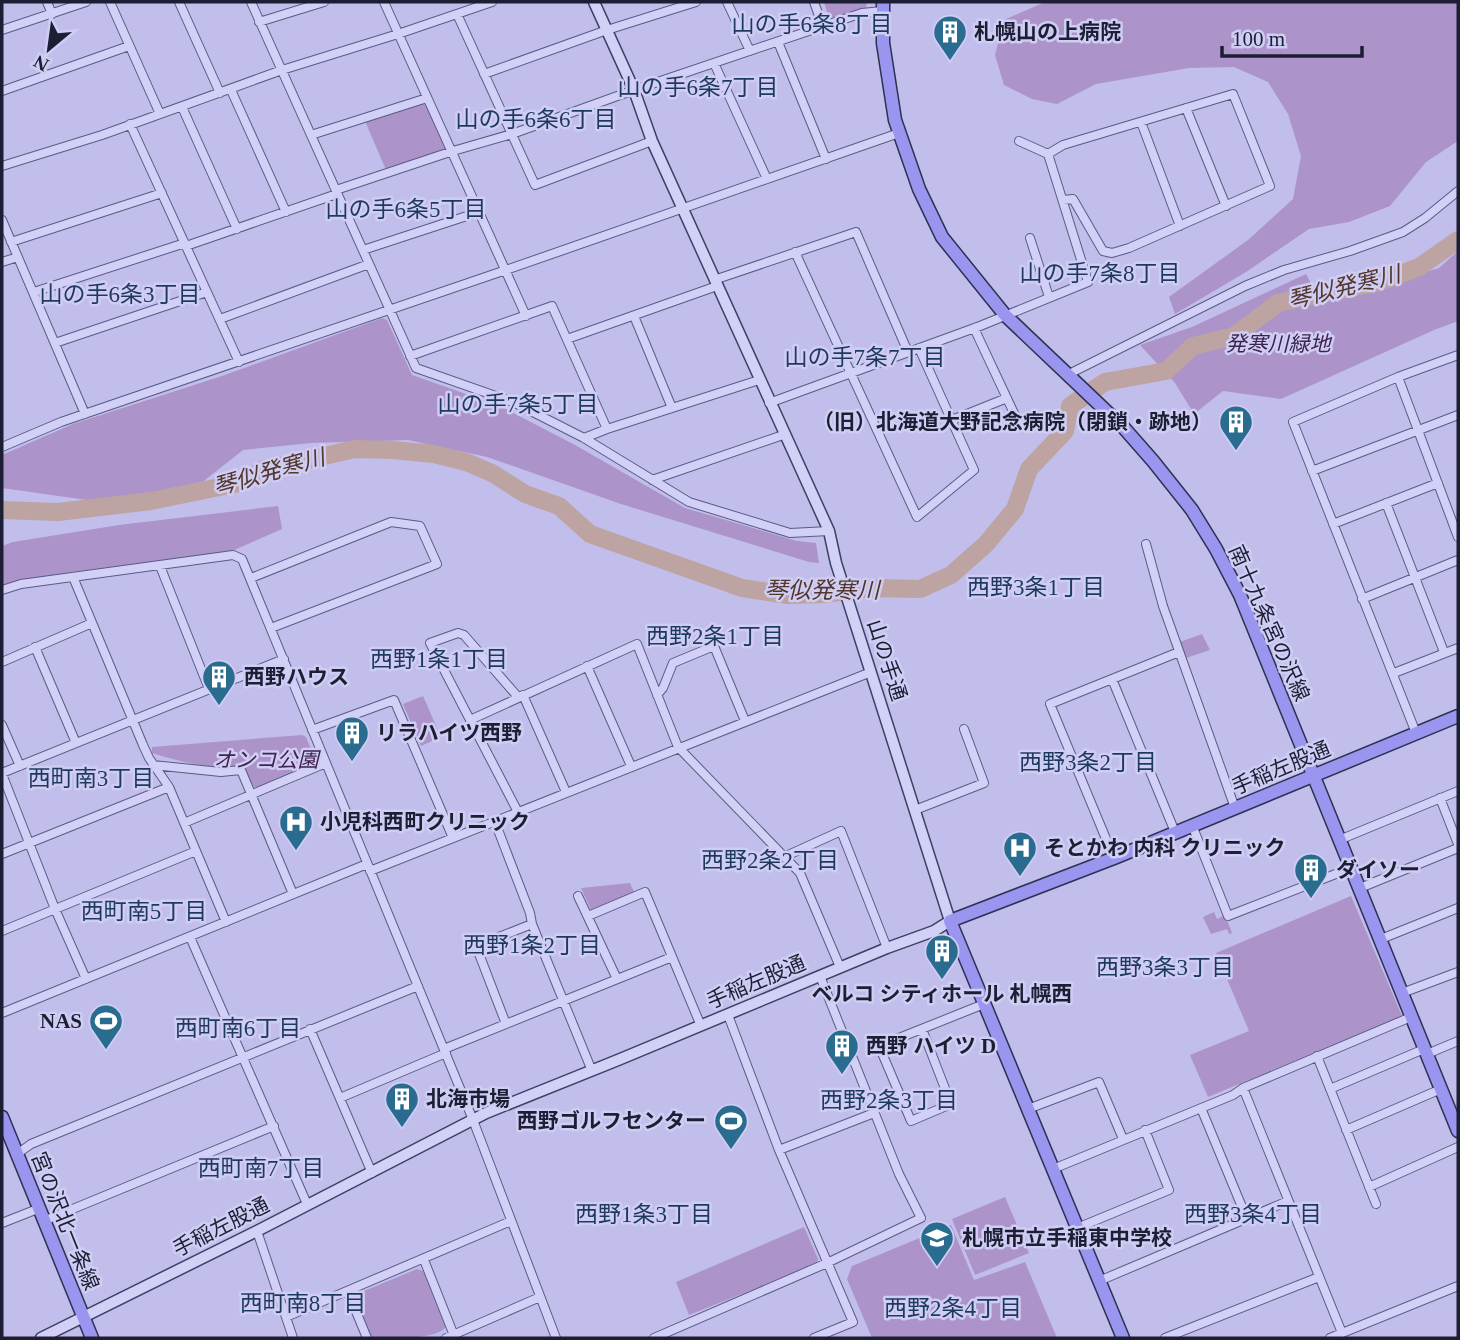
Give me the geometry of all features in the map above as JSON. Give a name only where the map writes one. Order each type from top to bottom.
[{"type":"main road","name":"南十九条宮の沢線","points":[[883,7],[883,43],[899,133],[919,189],[942,237],[1005,314],[1145,451],[1192,510],[1234,583],[1441,1089],[1455,1115],[1458,1131]]},
{"type":"main road","name":"手稲左股通","points":[[950,921],[1114,858],[1458,716]]},
{"type":"main road","name":"山の手通","points":[[950,921],[1099,1281],[1118,1337]]},
{"type":"main road","name":"宮の沢北一条線","points":[[2,1117],[92,1338]]},
{"type":"street","points":[[47,2],[52,13]]},
{"type":"street","points":[[2,30],[86,2]]},
{"type":"street","points":[[110,2],[160,114]]},
{"type":"street","points":[[179,2],[220,93]]},
{"type":"street","points":[[251,2],[415,368],[498,396],[584,438],[689,502],[790,533],[829,531]]},
{"type":"street","points":[[260,22],[324,2]]},
{"type":"street","points":[[384,2],[526,316]]},
{"type":"street","points":[[2,166],[182,107],[282,70],[492,2]]},
{"type":"street","name":"山の手通","points":[[594,2],[634,90],[652,141],[682,209],[829,531],[836,563],[950,921]]},
{"type":"street","points":[[484,74],[607,30],[696,2]]},
{"type":"street","points":[[727,2],[750,51]]},
{"type":"street","points":[[814,2],[823,27]]},
{"type":"street","points":[[34,292],[237,229],[453,151],[512,134],[634,90],[883,7]]},
{"type":"street","points":[[457,14],[536,185],[652,141]]},
{"type":"street","points":[[778,42],[826,159]]},
{"type":"street","points":[[2,90],[129,46]]},
{"type":"street","points":[[714,63],[767,179]]},
{"type":"street","points":[[230,90],[286,212]]},
{"type":"street","points":[[1048,154],[1063,145],[1233,94],[1270,186],[1112,253],[1103,251],[1073,199],[1063,200]]},
{"type":"street","points":[[311,135],[427,98]]},
{"type":"street","points":[[182,107],[237,229]]},
{"type":"street","points":[[1186,108],[1226,206]]},
{"type":"street","points":[[1141,122],[1180,226]]},
{"type":"street","points":[[130,124],[239,362]]},
{"type":"street","points":[[2,447],[85,414],[506,271],[899,133]]},
{"type":"street","points":[[769,403],[974,328],[1088,282],[1048,154],[1018,141]]},
{"type":"street","points":[[1067,375],[1245,286],[1284,270],[1403,232],[1458,191]]},
{"type":"street","points":[[11,242],[162,193]]},
{"type":"street","points":[[363,250],[479,212]]},
{"type":"street","points":[[2,220],[85,414]]},
{"type":"street","points":[[568,339],[856,232],[908,352]]},
{"type":"street","points":[[1030,238],[1049,297]]},
{"type":"street","points":[[795,253],[917,517],[974,470],[919,348]]},
{"type":"street","points":[[2,262],[18,257]]},
{"type":"street","points":[[220,319],[369,264]]},
{"type":"street","points":[[55,343],[207,292]]},
{"type":"street","points":[[410,356],[552,306],[607,429]]},
{"type":"street","points":[[634,316],[673,408]]},
{"type":"street","points":[[974,328],[1019,424]]},
{"type":"street","points":[[1416,733],[1293,422],[1398,377],[1458,355]]},
{"type":"street","points":[[1398,377],[1458,537]]},
{"type":"street","points":[[584,438],[759,380]]},
{"type":"street","points":[[952,420],[1007,398]]},
{"type":"street","points":[[1312,471],[1458,415]]},
{"type":"street","points":[[652,481],[783,435]]},
{"type":"street","points":[[1333,524],[1438,483]]},
{"type":"street","points":[[1386,503],[1444,652]]},
{"type":"street","points":[[251,578],[391,522],[420,526],[437,564],[271,628]]},
{"type":"street","points":[[1146,544],[1163,606],[1236,808]]},
{"type":"street","points":[[2,590],[21,584],[73,576],[233,555],[242,559],[473,1120],[556,1338]]},
{"type":"street","points":[[1362,599],[1458,559]]},
{"type":"street","points":[[160,566],[209,689]]},
{"type":"street","points":[[73,576],[133,720],[153,765],[169,787],[226,922]]},
{"type":"street","points":[[2,662],[92,623]]},
{"type":"street","points":[[517,812],[430,643],[458,633],[464,635],[521,696],[566,792]]},
{"type":"street","points":[[470,720],[637,644],[678,747],[800,873],[840,967]]},
{"type":"street","points":[[657,695],[663,688],[673,663],[714,646],[746,721]]},
{"type":"street","points":[[35,647],[76,743]]},
{"type":"street","points":[[1394,674],[1458,648]]},
{"type":"street","points":[[1114,858],[1050,704],[1180,652]]},
{"type":"street","points":[[86,979],[55,909],[2,773],[284,659]]},
{"type":"street","points":[[587,666],[631,766]]},
{"type":"street","points":[[2,1013],[293,894],[495,822],[871,672]]},
{"type":"street","points":[[1112,679],[1175,832]]},
{"type":"street","points":[[312,730],[394,699],[453,838]]},
{"type":"street","points":[[2,725],[20,766]]},
{"type":"street","points":[[915,810],[984,783],[964,729]]},
{"type":"street","points":[[184,823],[326,764]]},
{"type":"street","points":[[153,765],[221,772],[241,770],[293,894]]},
{"type":"street","points":[[2,854],[169,787]]},
{"type":"street","points":[[1339,839],[1458,791]]},
{"type":"street","points":[[1360,888],[1458,848],[1440,798]]},
{"type":"street","points":[[495,822],[530,912],[532,924],[592,1071]]},
{"type":"street","points":[[1192,825],[1228,916],[1351,867]]},
{"type":"street","points":[[786,856],[841,831],[887,948]]},
{"type":"street","points":[[2,931],[196,851]]},
{"type":"street","points":[[589,916],[645,892],[701,1026]]},
{"type":"street","points":[[578,896],[617,979]]},
{"type":"street","points":[[1381,939],[1458,908]]},
{"type":"street","name":"手稲左股通","points":[[41,1338],[473,1120],[840,967],[934,931],[950,921]]},
{"type":"street","points":[[506,1024],[476,946],[532,924]]},
{"type":"street","points":[[190,937],[307,1204]]},
{"type":"street","points":[[340,1098],[506,1024],[564,1003],[672,957]]},
{"type":"street","points":[[1402,993],[1458,972]]},
{"type":"street","points":[[657,1338],[921,1218],[899,1174],[820,976]]},
{"type":"street","points":[[16,1154],[31,1144],[418,986]]},
{"type":"street","points":[[922,1029],[951,1104],[911,1121],[879,1046],[984,1004]]},
{"type":"street","points":[[728,1015],[779,1150],[853,1322],[814,1338]]},
{"type":"street","points":[[1053,1169],[1412,1017]]},
{"type":"street","points":[[310,1029],[372,1172]]},
{"type":"street","points":[[1329,1089],[1458,1041]]},
{"type":"street","points":[[1317,1056],[1376,1204]]},
{"type":"street","points":[[1028,1109],[1099,1082],[1124,1139]]},
{"type":"street","points":[[1243,1088],[1342,1334]]},
{"type":"street","points":[[1346,1129],[1441,1089]]},
{"type":"street","points":[[1201,1108],[1247,1219]]},
{"type":"street","points":[[779,1150],[874,1113]]},
{"type":"street","points":[[2,1223],[43,1214],[274,1126]]},
{"type":"street","points":[[1077,1228],[1169,1190],[1145,1130]]},
{"type":"street","points":[[1369,1187],[1458,1147]]},
{"type":"street","points":[[1099,1281],[1288,1202]]},
{"type":"street","points":[[286,1318],[511,1221]]},
{"type":"street","points":[[257,1231],[293,1338]]},
{"type":"street","points":[[424,1260],[452,1337],[540,1297]]},
{"type":"street","points":[[1165,1338],[1319,1277]]},
{"type":"street","points":[[1330,1338],[1458,1286]]},
{"type":"street","points":[[348,1292],[367,1338]]},
{"type":"street","points":[[1353,1329],[1357,1338]]},
{"type":"green space","points":[[824,2],[867,2],[866,8],[835,18],[828,15]]},
{"type":"green space","points":[[1045,2],[1458,2],[1458,141],[1426,162],[1390,206],[1349,222],[1309,229],[1246,272],[1175,314],[1169,297],[1248,240],[1293,199],[1301,156],[1288,114],[1268,82],[1234,67],[1189,68],[1096,84],[1057,104],[1032,99],[1004,85],[995,55],[1004,20]]},
{"type":"green space","points":[[427,103],[445,150],[386,170],[365,121]]},
{"type":"green space","name":"発寒川緑地","points":[[1458,251],[1458,321],[1281,399],[1223,391],[1194,414],[1175,383],[1140,345],[1192,327],[1306,274],[1313,287],[1334,301],[1439,268]]},
{"type":"green space","points":[[382,318],[387,320],[412,375],[500,406],[685,508],[797,541],[816,543],[819,563],[621,504],[487,457],[408,440],[311,443],[243,450],[195,488],[94,501],[2,488],[2,455],[73,424],[222,376]]},
{"type":"green space","points":[[278,506],[282,529],[232,551],[72,572],[2,585],[2,546],[13,542],[119,525]]},
{"type":"green space","points":[[1202,634],[1210,650],[1186,658],[1180,642]]},
{"type":"green space","points":[[423,696],[441,737],[421,746],[403,704]]},
{"type":"green space","name":"オンコ公園","points":[[302,735],[306,737],[316,762],[315,766],[258,788],[254,787],[243,766],[197,764],[152,753],[152,747]]},
{"type":"green space","points":[[630,883],[634,892],[591,910],[581,888]]},
{"type":"green space","points":[[1351,896],[1402,1016],[1208,1097],[1190,1055],[1249,1031],[1216,953]]},
{"type":"green space","points":[[1214,912],[1217,919],[1225,915],[1232,933],[1229,934],[1227,929],[1211,934],[1203,917]]},
{"type":"green space","points":[[1005,1197],[1029,1253],[975,1275],[952,1219]]},
{"type":"green space","name":"札幌市立手稲東中学校","points":[[951,1225],[974,1280],[1025,1262],[1057,1338],[872,1338],[847,1279],[852,1266]]},
{"type":"green space","points":[[804,1227],[818,1259],[816,1264],[689,1315],[676,1282]]},
{"type":"green space","points":[[417,1269],[423,1271],[446,1327],[423,1336],[372,1338],[355,1298],[357,1294]]},
{"type":"waterway","name":"琴似発寒川","points":[[2,510],[58,512],[151,501],[239,483],[264,469],[355,449],[392,450],[434,454],[466,462],[492,473],[525,494],[559,506],[590,534],[742,588],[788,595],[871,588],[920,589],[951,575],[986,544],[1015,509],[1029,469],[1065,431],[1070,406],[1105,382],[1166,371],[1193,346],[1234,336],[1278,303],[1380,282],[1419,267],[1458,240]]},
{"type":"place","name":"札幌山の上病院","points":[[950,62]]},
{"type":"place","name":"（旧）北海道大野記念病院（閉鎖・跡地）","points":[[1236,452]]},
{"type":"place","name":"西野ハウス","points":[[219,707]]},
{"type":"place","name":"リラハイツ西野","points":[[352,763]]},
{"type":"place","name":"小児科西町クリニック","points":[[296,852]]},
{"type":"place","name":"そとかわ 内科 クリニック","points":[[1020,878]]},
{"type":"place","name":"ダイソー","points":[[1311,900]]},
{"type":"place","name":"ベルコ シティホール 札幌西","points":[[942,981]]},
{"type":"place","name":"NAS","points":[[106,1051]]},
{"type":"place","name":"西野 ハイツ D","points":[[842,1076]]},
{"type":"place","name":"北海市場","points":[[402,1129]]},
{"type":"place","name":"西野ゴルフセンター","points":[[731,1151]]},
{"type":"place","name":"札幌市立手稲東中学校","points":[[937,1268]]},
{"type":"district","name":"山の手6条8丁目","points":[[812,24]]},
{"type":"district","name":"山の手6条7丁目","points":[[698,87]]},
{"type":"district","name":"山の手6条6丁目","points":[[536,119]]},
{"type":"district","name":"山の手6条5丁目","points":[[406,209]]},
{"type":"district","name":"山の手7条8丁目","points":[[1100,273]]},
{"type":"district","name":"山の手6条3丁目","points":[[120,294]]},
{"type":"district","name":"山の手7条7丁目","points":[[865,357]]},
{"type":"district","name":"山の手7条5丁目","points":[[518,404]]},
{"type":"district","name":"西野3条1丁目","points":[[1036,587]]},
{"type":"district","name":"西野2条1丁目","points":[[715,636]]},
{"type":"district","name":"西野1条1丁目","points":[[439,659]]},
{"type":"district","name":"西野3条2丁目","points":[[1088,762]]},
{"type":"district","name":"西町南3丁目","points":[[91,778]]},
{"type":"district","name":"西野2条2丁目","points":[[770,860]]},
{"type":"district","name":"西町南5丁目","points":[[144,911]]},
{"type":"district","name":"西野1条2丁目","points":[[532,945]]},
{"type":"district","name":"西野3条3丁目","points":[[1165,967]]},
{"type":"district","name":"西町南6丁目","points":[[238,1028]]},
{"type":"district","name":"西野2条3丁目","points":[[889,1100]]},
{"type":"district","name":"西町南7丁目","points":[[261,1168]]},
{"type":"district","name":"西野1条3丁目","points":[[644,1214]]},
{"type":"district","name":"西野3条4丁目","points":[[1253,1214]]},
{"type":"district","name":"西町南8丁目","points":[[303,1303]]},
{"type":"district","name":"西野2条4丁目","points":[[953,1308]]}]
